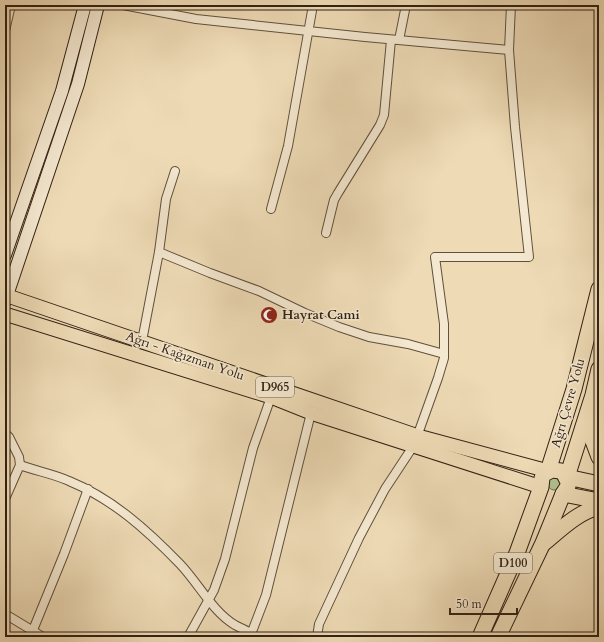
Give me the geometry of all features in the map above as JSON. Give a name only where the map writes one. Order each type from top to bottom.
[{"type":"highway","name":"Ağrı Çevre Yolu","points":[[480,637],[517,554],[541,486],[542,478],[548,472],[574,389],[599,289]]},
{"type":"highway","name":"Ağrı Çevre Yolu","points":[[498,637],[543,543],[563,494],[568,486],[567,478],[593,395],[599,369]]},
{"type":"highway","points":[[593,395],[593,441],[599,457]]},
{"type":"highway","points":[[548,472],[556,470],[564,474],[567,478],[599,484]]},
{"type":"highway","points":[[541,486],[546,494],[550,496],[559,496],[563,494],[599,501]]},
{"type":"highway","points":[[543,543],[574,518],[599,507]]},
{"type":"main road","name":"Ağrı - Kağızman Yolu","points":[[6,297],[142,341],[541,486]]},
{"type":"main road","name":"Ağrı - Kağızman Yolu","points":[[5,314],[271,397],[311,413],[548,472]]},
{"type":"street","points":[[5,31],[11,5]]},
{"type":"street","points":[[5,255],[62,91],[85,5]]},
{"type":"street","points":[[6,297],[78,84],[98,5]]},
{"type":"street","points":[[123,5],[196,19],[308,32],[509,50]]},
{"type":"street","points":[[271,209],[288,146],[313,5]]},
{"type":"street","points":[[326,233],[334,200],[384,115],[395,40],[406,5]]},
{"type":"street","points":[[317,637],[320,624],[359,538],[392,477],[416,440],[438,378],[444,354],[444,324],[435,256],[529,257],[515,127],[509,50],[511,5]]},
{"type":"street","points":[[142,341],[159,252],[166,199],[174,171]]},
{"type":"street","points":[[159,252],[259,290],[305,314],[339,327],[369,337],[408,344],[444,354]]},
{"type":"street","points":[[188,637],[209,600],[226,559],[253,448],[271,397]]},
{"type":"street","points":[[20,465],[67,480],[88,489],[106,500],[156,540],[182,566],[224,616],[251,635],[266,595],[311,413]]},
{"type":"street","points":[[5,433],[9,437],[19,457],[20,465],[5,500]]},
{"type":"street","points":[[33,630],[64,554],[88,489]]},
{"type":"street","points":[[5,614],[44,637]]},
{"type":"green space","points":[[552,478],[556,478],[560,484],[556,490],[552,490],[548,486],[548,482]]},
{"type":"place","name":"Hayrat Cami","points":[[269,315]]}]
